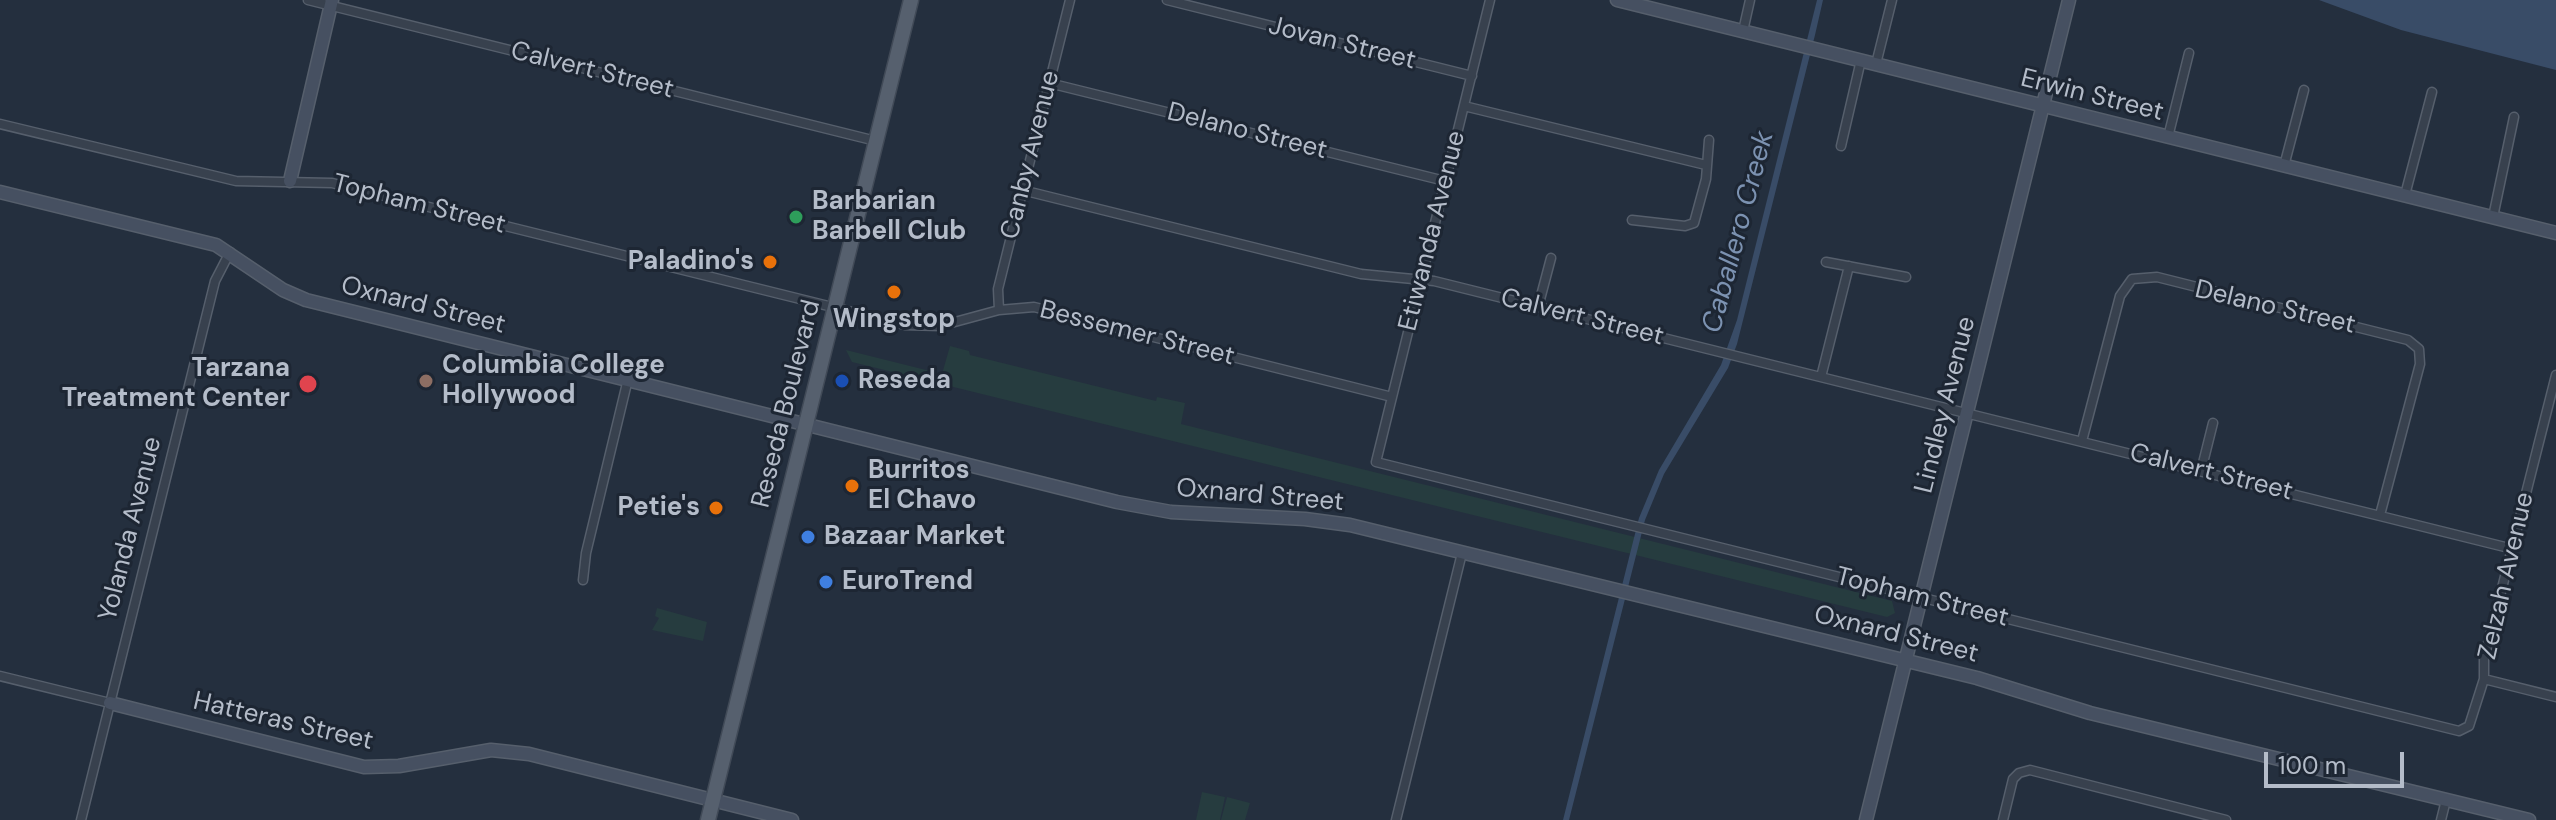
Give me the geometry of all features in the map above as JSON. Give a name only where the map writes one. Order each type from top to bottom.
[{"type":"main road","name":"Reseda Boulevard","points":[[708,820],[911,0]]},
{"type":"main road","name":"Erwin Street","points":[[1617,0],[2556,233]]},
{"type":"main road","name":"Lindley Avenue","points":[[1866,820],[2069,0]]},
{"type":"main road","points":[[290,181],[332,3]]},
{"type":"main road","name":"Oxnard Street","points":[[0,192],[208,243],[230,252],[274,285],[306,300],[1117,502],[1171,512],[1327,521],[1907,660],[2005,685],[2090,713],[2529,820]]},
{"type":"main road","name":"Hatteras Street","points":[[110,703],[364,767],[399,766],[467,753],[508,751],[792,820]]},
{"type":"street","name":"Calvert Street","points":[[308,0],[332,3],[876,141]]},
{"type":"street","name":"Canby Avenue","points":[[999,310],[998,289],[1070,0]]},
{"type":"street","name":"Jovan Street","points":[[1167,0],[1472,76]]},
{"type":"street","name":"Etiwanda Avenue","points":[[1376,462],[1490,0]]},
{"type":"street","points":[[1743,31],[1750,0]]},
{"type":"street","points":[[1876,64],[1892,0]]},
{"type":"street","points":[[2168,137],[2189,53]]},
{"type":"street","points":[[1841,146],[1861,60]]},
{"type":"street","name":"Delano Street","points":[[1049,83],[1445,181]]},
{"type":"street","points":[[2284,166],[2304,90]]},
{"type":"street","points":[[2405,195],[2432,92]]},
{"type":"street","points":[[1464,106],[1706,165]]},
{"type":"street","points":[[2493,217],[2514,117]]},
{"type":"street","name":"Topham Street","points":[[0,124],[236,181],[342,185],[835,309]]},
{"type":"street","points":[[1632,220],[1685,226],[1694,223],[1706,179],[1709,140]]},
{"type":"street","name":"Calvert Street","points":[[1022,190],[1361,274],[1421,279],[1538,307],[2513,549]]},
{"type":"street","name":"Yolanda Avenue","points":[[81,820],[215,281],[230,252]]},
{"type":"street","points":[[1538,307],[1551,258]]},
{"type":"street","points":[[1826,262],[1906,277]]},
{"type":"street","points":[[1821,377],[1849,266]]},
{"type":"street","name":"Delano Street","points":[[2082,441],[2120,296],[2132,279],[2157,277],[2401,338],[2417,347],[2421,353],[2420,364],[2380,515]]},
{"type":"street","name":"Bessemer Street","points":[[835,309],[927,327],[999,310],[1034,307],[1392,397]]},
{"type":"street","name":"Zelzah Avenue","points":[[2467,729],[2484,679],[2484,659],[2556,377]]},
{"type":"street","points":[[583,580],[586,553],[628,379]]},
{"type":"street","points":[[2201,471],[2213,423]]},
{"type":"street","name":"Topham Street","points":[[1376,462],[2455,730],[2467,729]]},
{"type":"street","points":[[1396,820],[1462,553]]},
{"type":"street","name":"Hatteras Street","points":[[0,676],[110,703]]},
{"type":"street","points":[[2484,679],[2556,697]]},
{"type":"street","points":[[2003,820],[2009,793],[2019,773],[2030,770],[2226,820]]},
{"type":"street","points":[[2441,820],[2446,800]]},
{"type":"green space","points":[[950,346],[969,351],[970,355],[1156,401],[1157,397],[1185,403],[1181,424],[1892,601],[1895,613],[1887,617],[852,362],[846,350],[942,374]]},
{"type":"green space","points":[[657,608],[707,622],[703,641],[652,630],[659,618],[655,616]]},
{"type":"green space","points":[[1202,792],[1225,797],[1220,820],[1196,820]]},
{"type":"green space","points":[[1227,797],[1250,803],[1245,820],[1221,820]]},
{"type":"water","points":[[1817,0],[1823,0],[1737,344],[1728,368],[1664,474],[1645,520],[1569,820],[1563,820],[1639,518],[1659,470],[1721,365],[1737,320]]},
{"type":"water","points":[[2319,0],[2556,0],[2556,70],[2401,30]]},
{"type":"place","name":"Barbarian Barbell Club","points":[[796,217]]},
{"type":"place","name":"Paladino's","points":[[770,262]]},
{"type":"place","name":"Wingstop","points":[[894,292]]},
{"type":"place","name":"Columbia College Hollywood","points":[[426,381]]},
{"type":"place","name":"Reseda","points":[[842,381]]},
{"type":"place","name":"Tarzana Treatment Center","points":[[308,384]]},
{"type":"place","name":"Burritos El Chavo","points":[[852,486]]},
{"type":"place","name":"Petie's","points":[[716,508]]},
{"type":"place","name":"Bazaar Market","points":[[808,537]]},
{"type":"place","name":"EuroTrend","points":[[826,582]]},
{"type":"water label","name":"Caballero Creek","points":[[1739,232]]}]
